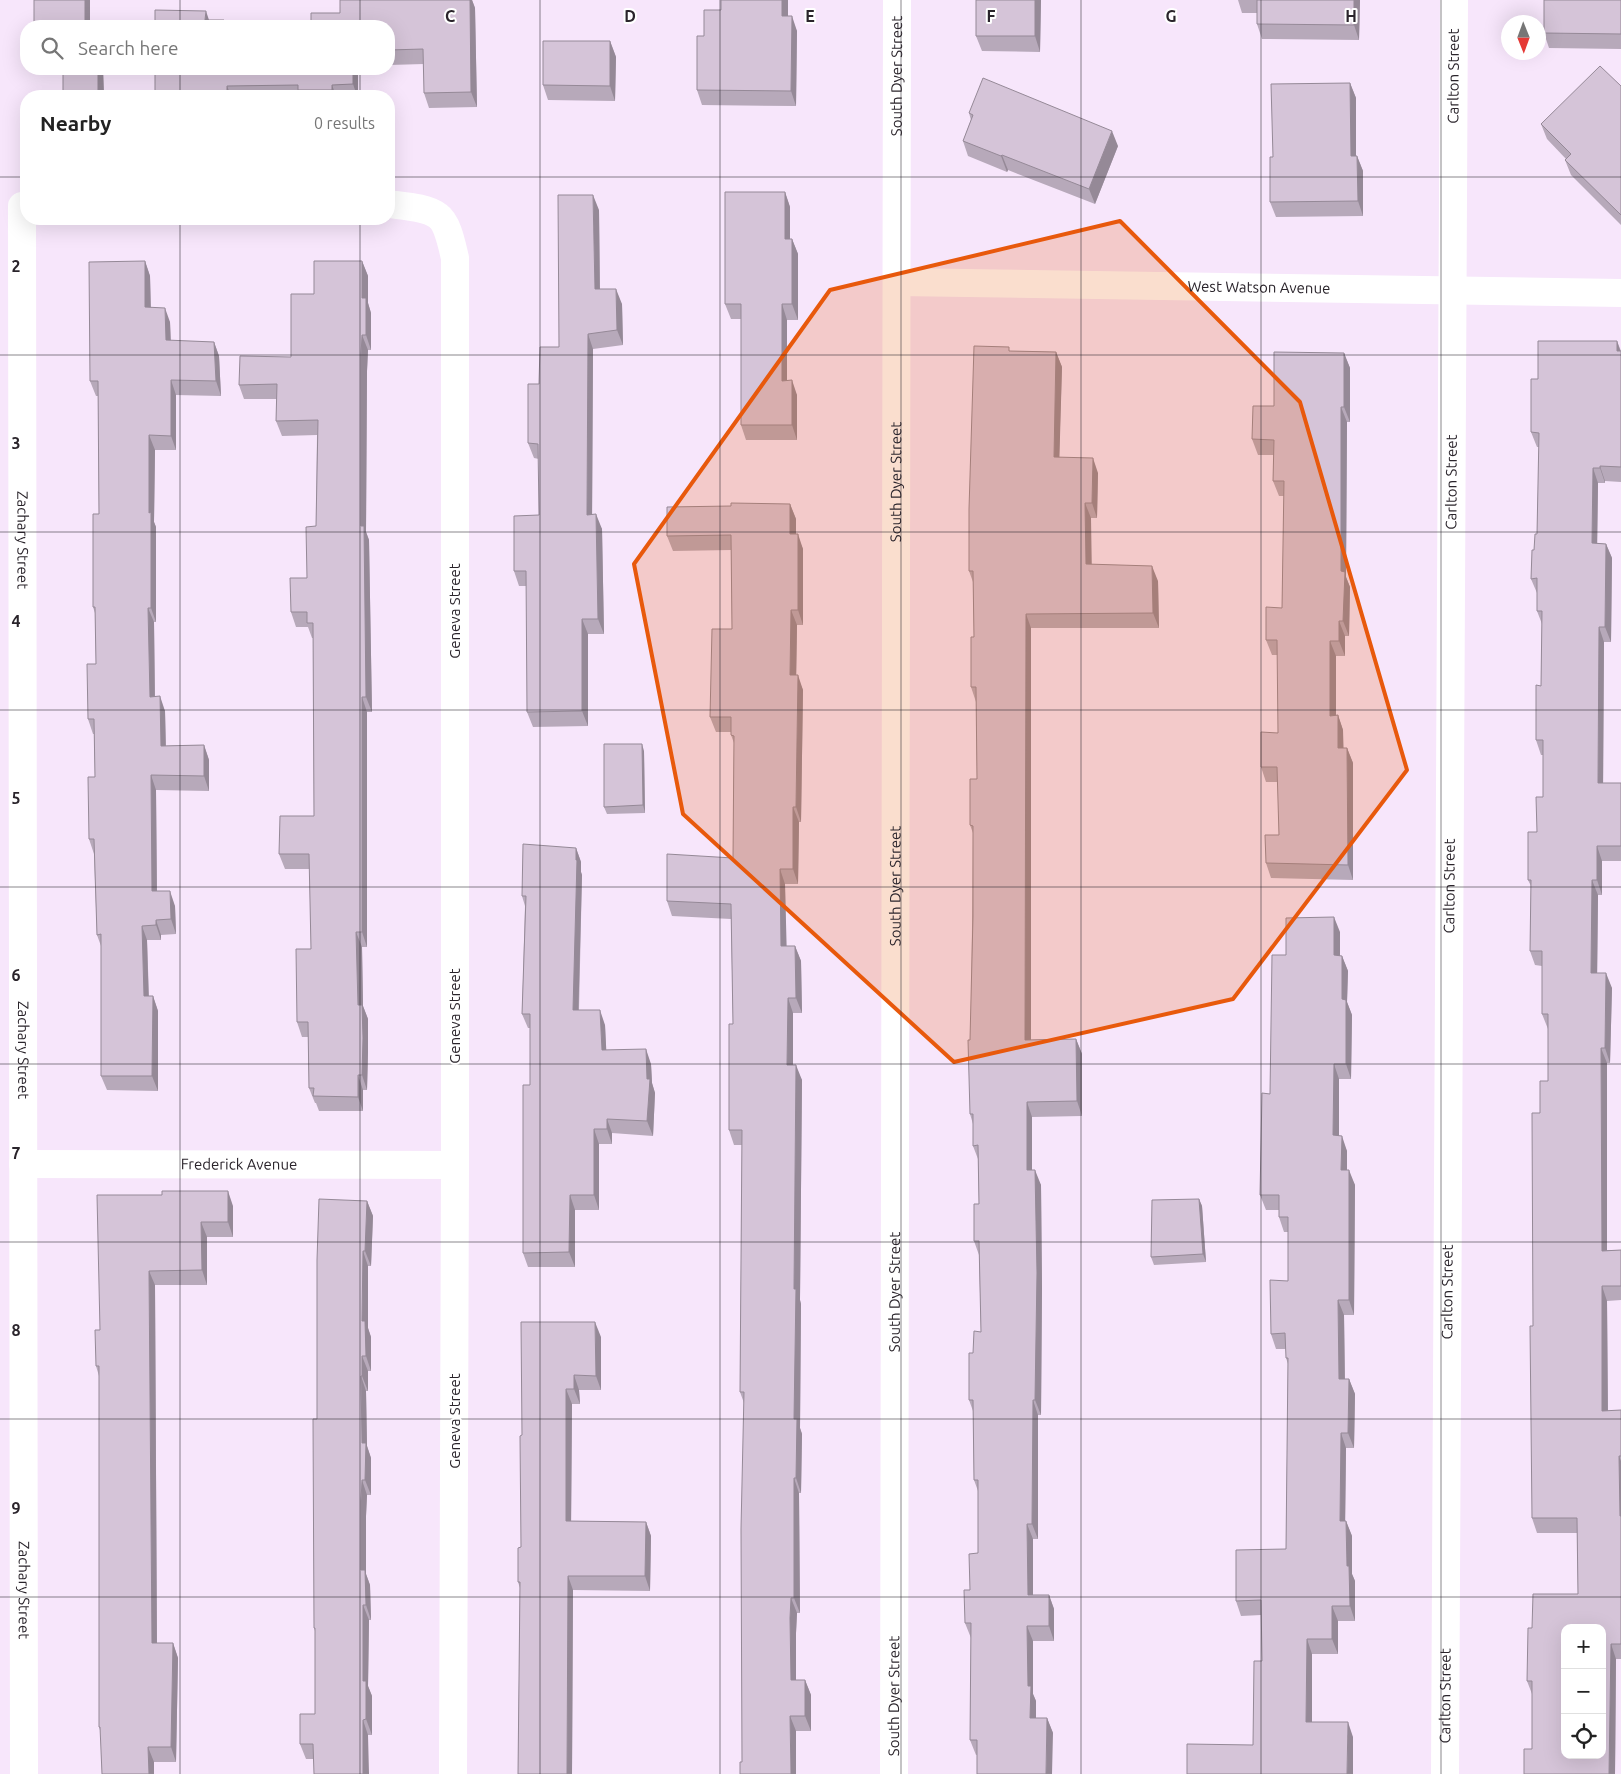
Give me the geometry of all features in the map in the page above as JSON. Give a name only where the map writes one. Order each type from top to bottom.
[{"type":"street","name":"South Dyer Street","points":[[894,1774],[897,0]]},
{"type":"street","name":"Carlton Street","points":[[1445,1774],[1454,0]]},
{"type":"street","name":"Geneva Street","points":[[395,205],[418,208],[438,216],[450,236],[455,258],[456,1165],[453,1774]]},
{"type":"street","name":"Zachary Street","points":[[16,206],[23,1164],[12,1217],[24,1774]]},
{"type":"street","name":"West Watson Avenue","points":[[897,282],[1621,292]]},
{"type":"street","name":"Frederick Avenue","points":[[23,1164],[456,1165]]},
{"type":"highlighted area","points":[[1120,221],[1300,402],[1407,770],[1233,999],[954,1062],[683,814],[634,564],[830,290]]},
{"type":"building","points":[[34,0],[85,0],[85,20],[34,20]]},
{"type":"building","points":[[340,0],[470,0],[471,92],[424,93],[423,49],[395,50],[395,20],[311,20],[311,13],[340,13]]},
{"type":"building","points":[[721,0],[782,0],[782,16],[792,16],[791,91],[697,90],[697,36],[704,36],[704,10],[721,10]]},
{"type":"building","points":[[976,0],[1035,0],[1035,36],[976,36]]},
{"type":"building","points":[[1257,0],[1354,0],[1354,25],[1257,24]]},
{"type":"building","points":[[1544,0],[1621,0],[1621,34],[1546,33],[1546,15],[1544,15]]},
{"type":"building","points":[[155,10],[206,11],[205,20],[155,20]]},
{"type":"building","points":[[543,41],[610,41],[610,86],[543,85]]},
{"type":"building","points":[[1600,66],[1621,86],[1621,215],[1565,160],[1571,154],[1541,124]]},
{"type":"building","points":[[63,75],[98,75],[98,90],[63,90]]},
{"type":"building","points":[[155,75],[353,75],[353,84],[332,85],[332,90],[298,90],[298,85],[227,86],[227,90],[155,90]]},
{"type":"building","points":[[983,78],[1112,131],[1089,189],[963,141],[973,115],[969,113]]},
{"type":"building","points":[[1350,83],[1351,156],[1357,156],[1358,201],[1270,202],[1270,157],[1273,157],[1271,84]]},
{"type":"building","points":[[725,192],[785,192],[785,239],[792,239],[792,304],[782,304],[782,381],[792,380],[792,425],[741,425],[741,304],[725,304]]},
{"type":"building","points":[[558,195],[593,195],[595,289],[616,289],[617,330],[588,334],[587,515],[596,514],[598,619],[582,619],[582,711],[527,712],[526,571],[514,571],[514,516],[539,515],[538,444],[528,443],[528,384],[539,384],[540,347],[559,347]]},
{"type":"building","points":[[145,261],[145,307],[165,308],[166,340],[214,342],[216,381],[171,380],[171,436],[149,435],[149,513],[151,512],[151,608],[148,608],[150,697],[160,696],[161,746],[204,745],[204,776],[151,775],[152,891],[170,891],[171,919],[156,920],[156,925],[142,926],[144,996],[153,996],[152,1076],[101,1076],[101,934],[97,935],[94,839],[89,839],[88,777],[95,777],[94,719],[88,719],[87,664],[96,664],[95,607],[93,607],[93,514],[99,514],[98,381],[90,381],[89,262]]},
{"type":"building","points":[[314,261],[362,261],[362,298],[366,298],[366,335],[362,335],[361,356],[361,526],[364,526],[366,697],[362,697],[362,932],[356,932],[358,1005],[362,1005],[363,1038],[362,1075],[358,1075],[358,1097],[313,1096],[314,1088],[309,1088],[308,1022],[297,1022],[296,949],[311,949],[309,854],[279,854],[280,816],[314,816],[313,623],[307,623],[307,612],[291,612],[290,578],[307,578],[306,527],[316,526],[318,420],[276,421],[277,384],[239,385],[240,356],[291,357],[291,294],[314,294]]},
{"type":"building","points":[[1538,341],[1617,341],[1617,351],[1621,351],[1621,467],[1600,466],[1600,468],[1593,468],[1592,543],[1606,544],[1605,627],[1599,627],[1598,783],[1621,783],[1621,846],[1597,846],[1597,880],[1592,880],[1591,973],[1606,973],[1605,1048],[1601,1048],[1602,1251],[1621,1250],[1621,1286],[1602,1286],[1602,1411],[1621,1410],[1621,1456],[1619,1456],[1621,1644],[1611,1644],[1609,1774],[1524,1774],[1524,1749],[1532,1749],[1532,1681],[1527,1681],[1528,1628],[1532,1628],[1533,1594],[1578,1594],[1577,1518],[1532,1518],[1530,1326],[1533,1326],[1532,1113],[1540,1113],[1540,1081],[1548,1081],[1548,1014],[1542,1014],[1542,951],[1530,951],[1531,880],[1528,880],[1528,832],[1537,832],[1536,797],[1543,797],[1543,740],[1536,740],[1536,685],[1541,686],[1542,611],[1537,611],[1537,578],[1531,579],[1532,550],[1534,550],[1535,534],[1537,534],[1539,433],[1531,432],[1531,379],[1538,379]]},
{"type":"building","points":[[974,346],[1009,347],[1009,351],[1056,352],[1054,457],[1093,458],[1092,503],[1085,503],[1086,564],[1152,566],[1153,613],[1026,614],[1025,1040],[1076,1039],[1077,1101],[1027,1102],[1027,1170],[1035,1170],[1037,1273],[1032,1524],[1027,1524],[1028,1595],[1049,1595],[1049,1626],[1027,1626],[1028,1686],[1031,1686],[1030,1718],[1047,1718],[1046,1774],[977,1774],[977,1740],[970,1740],[971,1623],[965,1623],[964,1590],[970,1590],[969,1554],[978,1553],[978,1480],[974,1480],[973,1400],[969,1400],[969,1353],[973,1353],[974,1331],[981,1332],[979,1241],[974,1241],[974,1204],[979,1204],[978,1145],[973,1146],[973,1114],[970,1114],[968,1040],[970,1040],[973,916],[973,826],[970,825],[970,779],[977,779],[976,687],[971,687],[971,637],[974,637],[973,571],[969,571]]},
{"type":"building","points":[[1274,352],[1344,353],[1344,407],[1341,407],[1341,571],[1345,572],[1343,621],[1339,621],[1339,641],[1330,641],[1330,716],[1338,715],[1338,748],[1347,748],[1348,865],[1266,863],[1265,835],[1279,835],[1277,767],[1261,767],[1261,732],[1278,733],[1277,640],[1266,640],[1266,607],[1282,608],[1284,481],[1273,481],[1274,440],[1252,439],[1253,406],[1274,406]]},
{"type":"building","points":[[731,503],[790,504],[790,534],[798,534],[798,610],[791,610],[790,675],[798,675],[796,807],[793,807],[793,869],[780,869],[781,946],[795,946],[796,998],[788,998],[787,1065],[796,1065],[794,1419],[797,1419],[796,1478],[794,1478],[794,1598],[791,1598],[790,1618],[791,1680],[805,1680],[805,1716],[790,1716],[791,1774],[740,1774],[740,1762],[742,1762],[741,1529],[744,1392],[740,1392],[742,1130],[729,1130],[729,1024],[733,1024],[731,904],[667,901],[667,854],[733,858],[734,736],[731,735],[731,717],[710,717],[712,629],[732,629],[731,535],[667,536],[667,507],[731,506]]},
{"type":"building","points":[[604,744],[642,744],[643,805],[604,807]]},
{"type":"building","points":[[523,844],[576,848],[573,1010],[600,1010],[602,1050],[646,1049],[647,1079],[650,1079],[647,1121],[607,1119],[607,1129],[594,1129],[594,1195],[570,1195],[569,1252],[523,1253],[523,1085],[530,1085],[530,1014],[522,1014],[526,896],[522,896]]},
{"type":"building","points":[[1334,917],[1334,955],[1342,956],[1342,999],[1346,1000],[1346,1064],[1334,1064],[1333,1135],[1342,1136],[1341,1170],[1349,1170],[1349,1300],[1338,1300],[1339,1379],[1349,1379],[1348,1433],[1341,1433],[1340,1521],[1346,1521],[1350,1606],[1332,1606],[1332,1639],[1307,1639],[1306,1722],[1348,1722],[1347,1774],[1187,1774],[1187,1744],[1253,1745],[1254,1661],[1262,1661],[1261,1600],[1236,1601],[1236,1550],[1286,1549],[1288,1358],[1286,1358],[1285,1333],[1271,1334],[1270,1280],[1288,1281],[1288,1217],[1279,1217],[1279,1195],[1260,1195],[1262,1093],[1270,1094],[1272,955],[1286,955],[1286,918]]},
{"type":"building","points":[[162,1191],[228,1191],[228,1222],[201,1222],[202,1270],[149,1271],[152,1643],[173,1643],[171,1747],[148,1747],[149,1774],[102,1774],[99,1727],[99,1366],[96,1366],[95,1330],[100,1330],[97,1195],[162,1195]]},
{"type":"building","points":[[319,1199],[367,1201],[365,1251],[363,1251],[362,1321],[365,1321],[366,1356],[362,1356],[361,1376],[362,1443],[366,1443],[365,1480],[362,1480],[361,1501],[361,1570],[365,1570],[366,1605],[363,1605],[363,1681],[366,1681],[366,1719],[363,1720],[363,1774],[314,1774],[313,1744],[300,1744],[300,1714],[315,1714],[313,1419],[317,1419]]},
{"type":"building","points":[[1199,1199],[1203,1254],[1151,1257],[1152,1200]]},
{"type":"building","points":[[521,1322],[595,1322],[596,1376],[574,1375],[574,1389],[566,1389],[566,1521],[646,1522],[645,1576],[568,1576],[567,1774],[518,1774],[520,1582],[518,1582],[518,1548],[521,1547],[520,1436],[522,1435]]}]
